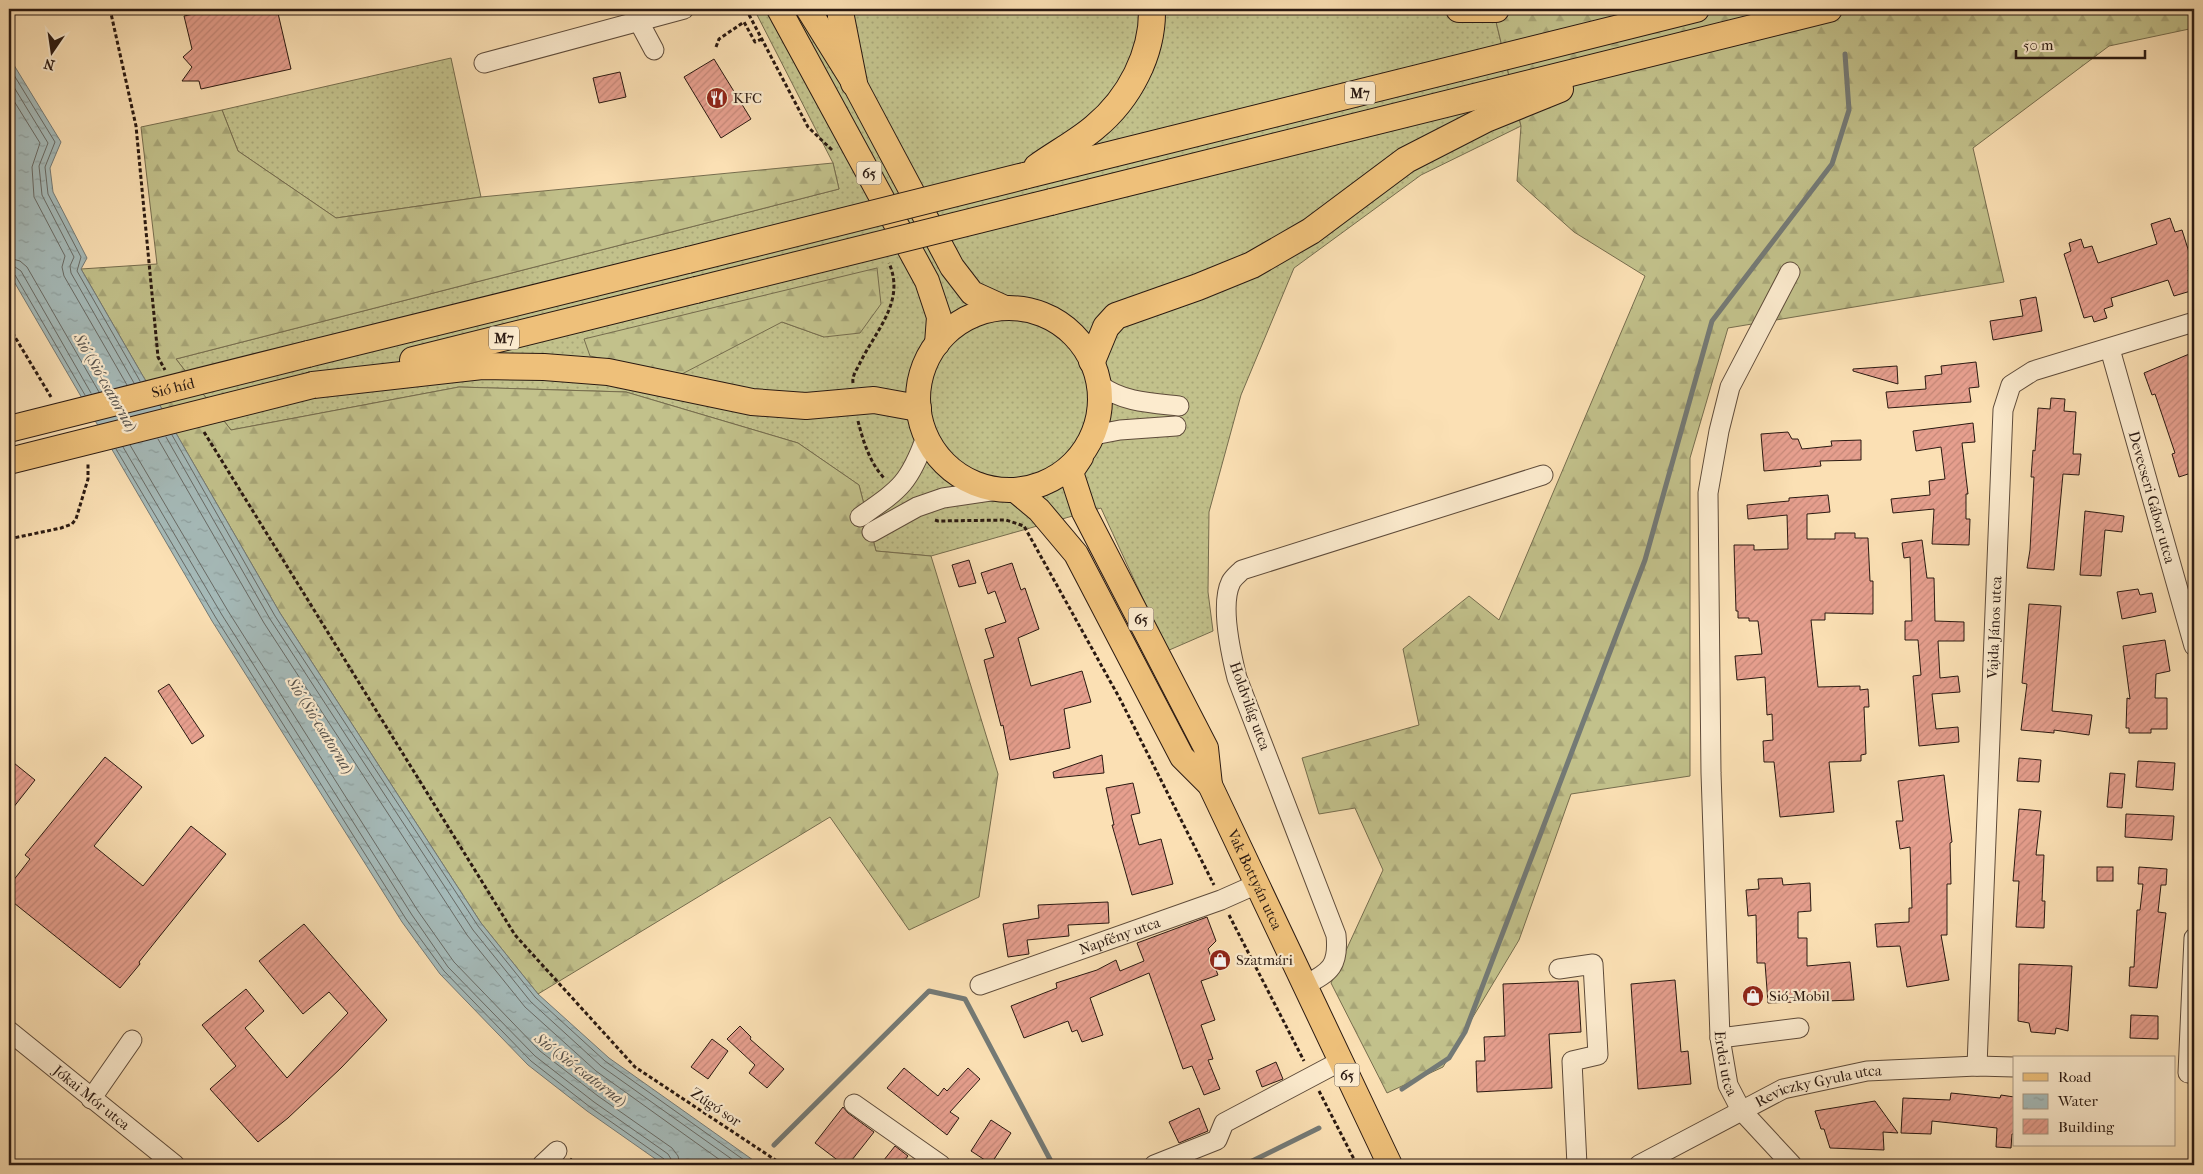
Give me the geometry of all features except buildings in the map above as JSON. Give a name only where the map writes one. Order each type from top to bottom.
[{"type":"highway","points":[[841,9],[841,18],[854,83]]},
{"type":"highway","points":[[1024,176],[1094,128],[1114,109],[1129,88],[1140,66],[1149,41],[1152,9]]},
{"type":"highway","points":[[1459,9],[1496,9]]},
{"type":"highway","name":"M7","points":[[1024,176],[1696,9]]},
{"type":"highway","name":"M7","points":[[9,461],[1829,9]]},
{"type":"highway","points":[[1096,373],[1106,327],[1116,316],[1198,287],[1252,265],[1311,231],[1406,160],[1486,119],[1646,54]]},
{"type":"highway","name":"Sió híd","points":[[9,429],[1024,176]]},
{"type":"highway","points":[[313,385],[482,366],[544,368],[608,372],[752,402],[806,406],[874,400],[918,408]]},
{"type":"main road","name":"65","points":[[779,9],[927,281],[939,317],[937,344]]},
{"type":"main road","name":"65","points":[[808,9],[854,83],[952,267],[972,293],[1004,308],[1032,311],[1057,321],[1077,338],[1096,373],[1100,410],[1094,435],[1080,457],[1062,474],[1040,486],[1006,490],[968,481],[944,463],[926,438],[918,408],[919,385],[925,364],[937,344],[960,322],[974,315],[1004,308]]},
{"type":"main road","name":"Vak Bottyán utca","points":[[1080,457],[1071,472],[1084,512],[1206,748],[1210,785],[1390,1165]]},
{"type":"main road","name":"Vak Bottyán utca","points":[[1006,490],[1039,510],[1076,554],[1182,757],[1210,785]]},
{"type":"street","points":[[484,63],[684,9]]},
{"type":"street","points":[[639,22],[654,50]]},
{"type":"street","name":"Erdei utca","points":[[1790,272],[1730,387],[1719,431],[1708,493],[1711,773],[1720,1038],[1728,1086],[1741,1110],[1792,1165]]},
{"type":"street","name":"Vajda János utca","points":[[1977,1066],[2003,410],[2011,385],[2033,372],[2194,322]]},
{"type":"street","name":"Devecseri Gábor utca","points":[[2110,349],[2194,646]]},
{"type":"street","points":[[1096,373],[1112,394],[1142,401],[1178,406]]},
{"type":"street","points":[[1094,435],[1120,430],[1176,426]]},
{"type":"street","points":[[860,517],[896,491],[907,480],[916,464],[926,438]]},
{"type":"street","name":"Holdvilág utca","points":[[1305,985],[1324,976],[1332,967],[1338,952],[1336,935],[1237,678],[1229,645],[1228,594],[1232,580],[1242,570],[1543,475]]},
{"type":"street","points":[[872,532],[917,507],[943,498],[1006,490]]},
{"type":"street","name":"Napfény utca","points":[[980,986],[1221,900],[1257,884]]},
{"type":"street","points":[[2185,1073],[2194,938]]},
{"type":"street","points":[[1559,969],[1592,964],[1598,1056],[1572,1061],[1577,1165]]},
{"type":"street","points":[[1720,1038],[1800,1028]]},
{"type":"street","name":"Jókai Mór utca","points":[[9,1031],[175,1165]]},
{"type":"street","points":[[91,1099],[132,1040]]},
{"type":"street","points":[[1154,1165],[1217,1140],[1224,1123],[1341,1060]]},
{"type":"street","name":"Reviczky Gyula utca","points":[[1639,1165],[1783,1089],[1868,1071],[1977,1066],[2013,1067]]},
{"type":"street","points":[[854,1104],[941,1165]]},
{"type":"street","points":[[542,1165],[557,1151]]},
{"type":"path","points":[[110,9],[136,126],[158,357],[168,374]]},
{"type":"path","points":[[746,9],[808,127],[834,153]]},
{"type":"path","points":[[716,47],[719,39],[744,22],[755,42],[762,39]]},
{"type":"path","points":[[886,257],[890,266]]},
{"type":"path","name":"Zúgó sor","points":[[200,425],[515,935],[635,1067],[783,1165]]},
{"type":"path","points":[[1024,526],[1120,699],[1356,1165]]},
{"type":"green space","points":[[754,9],[1493,9],[1521,126],[1421,175],[1294,268],[1241,395],[1209,512],[1208,592],[1213,631],[1167,651],[1101,508],[931,556],[876,551],[859,485],[798,443],[626,392],[459,387],[231,430],[176,359],[839,189],[833,163]],"holes":[[[877,269],[824,337],[782,322],[584,340]]]},
{"type":"green space","points":[[1493,9],[2194,9],[2194,28],[2109,46],[1973,148],[2004,282],[1728,328],[1690,458],[1690,776],[1571,794],[1519,940],[1443,1067],[1387,1093],[1331,983],[1383,870],[1355,808],[1319,814],[1302,758],[1419,725],[1403,649],[1469,596],[1499,620],[1645,276],[1574,232],[1517,181],[1521,126]]},
{"type":"green space","points":[[451,58],[481,197],[336,218],[238,151],[222,110]]},
{"type":"green space","points":[[222,110],[238,151],[336,218],[481,197],[833,163],[839,189],[176,359],[231,430],[459,387],[626,392],[798,443],[859,485],[876,551],[931,556],[998,774],[979,897],[909,930],[830,817],[538,994],[481,923],[280,613],[81,269],[157,264],[141,127]]},
{"type":"green space","points":[[877,268],[881,304],[860,333],[824,337],[782,322],[680,375],[590,356],[584,339]]},
{"type":"water","name":"Sió (Sió-csatorna)","points":[[9,57],[61,142],[50,168],[53,192],[87,258],[81,269],[280,613],[481,923],[538,994],[609,1058],[760,1165],[664,1165],[587,1111],[528,1065],[440,974],[402,922],[212,621],[9,273]]},
{"type":"waterway","points":[[1402,1089],[1449,1058],[1465,1032],[1645,560],[1712,321],[1832,164],[1849,110],[1845,54]]},
{"type":"waterway","points":[[774,1145],[929,991],[965,999],[1053,1165]]},
{"type":"waterway","points":[[1244,1165],[1319,1128]]},
{"type":"place","name":"KFC","points":[[717,98]]},
{"type":"place","name":"Szatmári","points":[[1220,960]]},
{"type":"place","name":"Sió-Mobil","points":[[1753,996]]}]
